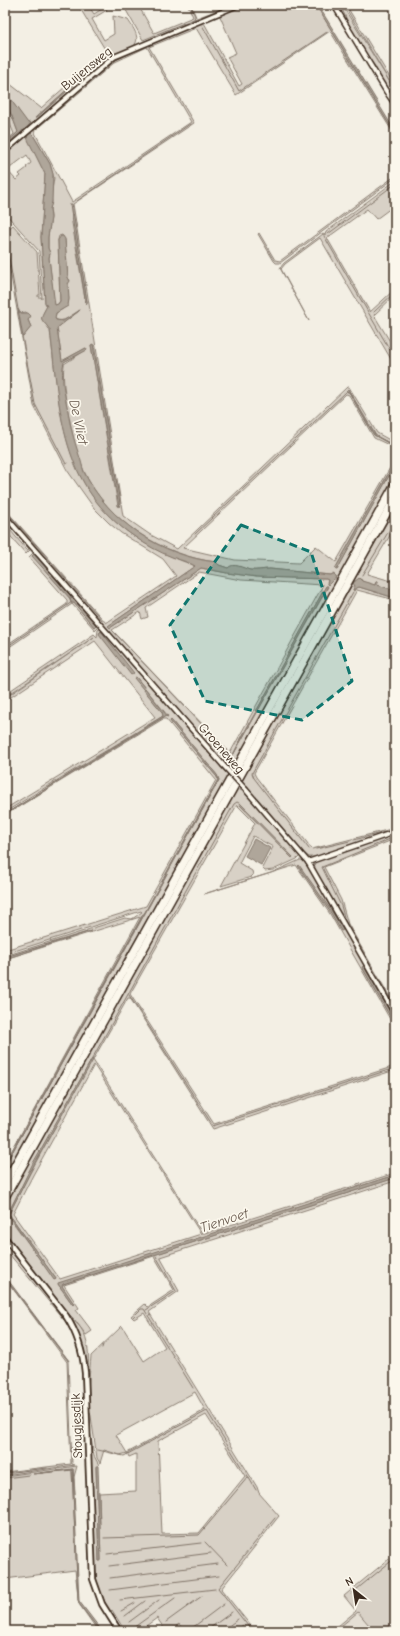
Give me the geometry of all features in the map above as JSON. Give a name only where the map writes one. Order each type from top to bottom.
[{"type":"highway","points":[[5,1183],[395,484]]},
{"type":"highway","points":[[5,1197],[395,498]]},
{"type":"street","name":"Buijensweg","points":[[5,151],[114,57],[238,5]]},
{"type":"street","points":[[334,5],[383,87],[395,104]]},
{"type":"street","name":"Groeneweg","points":[[5,516],[308,862],[395,1014]]},
{"type":"street","points":[[308,862],[395,832]]},
{"type":"street","name":"Stougjesdijk","points":[[5,1238],[66,1316],[76,1333],[80,1346],[85,1373],[93,1576],[100,1602],[119,1631]]},
{"type":"highlighted area","points":[[241,525],[311,552],[352,681],[302,720],[205,701],[170,625]]},
{"type":"shaded area","points":[[78,5],[88,5],[94,14],[105,7],[107,10],[92,19],[104,40],[114,34],[113,16],[128,20],[136,33],[136,43],[134,46],[109,58],[27,129],[26,127],[31,123],[30,122],[28,124],[5,92],[5,80],[41,108],[106,51]],"holes":[[[98,63],[36,118],[35,118]]]},
{"type":"shaded area","points":[[123,5],[138,5],[154,33],[193,17],[188,5],[190,5],[195,16],[194,19],[215,11],[214,13],[157,37],[155,35],[143,40]]},
{"type":"shaded area","points":[[242,5],[316,5],[395,136],[330,31],[236,95],[196,28],[149,47],[194,123],[73,204],[123,516],[149,534],[177,549],[347,387],[349,387],[377,433],[395,443],[395,446],[395,448],[374,438],[349,395],[346,394],[183,548],[235,560],[299,563],[316,546],[336,562],[395,459],[395,462],[335,569],[337,570],[395,465],[395,477],[122,963],[5,1175],[5,1165],[219,780],[217,775],[171,720],[170,721],[218,780],[5,1163],[140,917],[5,959],[5,956],[125,918],[132,919],[142,912],[141,911],[5,954],[5,950],[146,906],[216,780],[166,719],[163,719],[5,815],[166,716],[168,716],[136,677],[135,678],[162,712],[163,716],[5,812],[5,809],[155,717],[95,641],[5,701],[5,698],[94,637],[5,697],[5,694],[94,634],[97,637],[98,630],[101,628],[225,772],[229,766],[224,763],[5,514],[5,509],[106,623],[176,576],[163,559],[121,533],[94,508],[67,470],[34,406],[5,242],[5,232],[13,225],[37,252],[40,295],[38,295],[38,297],[41,297],[42,299],[39,251],[5,213],[7,204],[5,201],[5,194],[9,199],[10,198],[5,192],[5,168],[16,180],[21,176],[19,174],[31,163],[27,155],[10,168],[5,162],[5,153],[26,134],[45,174],[41,237],[45,302],[47,306],[42,319],[50,330],[62,418],[68,445],[78,471],[92,495],[111,517],[135,537],[156,549],[195,566],[108,626],[110,628],[201,568],[257,577],[326,579],[328,580],[328,585],[336,576],[333,573],[330,575],[270,569],[250,570],[235,566],[228,568],[219,565],[216,562],[196,558],[157,544],[122,520],[94,489],[84,471],[72,434],[65,392],[64,364],[86,350],[86,348],[62,361],[57,328],[79,311],[64,320],[55,319],[56,313],[63,309],[69,301],[67,289],[70,280],[68,278],[65,240],[62,235],[59,236],[60,301],[56,306],[54,303],[49,258],[50,254],[48,248],[51,217],[50,208],[52,202],[51,196],[54,178],[50,164],[33,135],[29,132],[116,58],[192,27],[203,21],[239,86],[242,84],[227,57],[236,53],[219,14]],"holes":[[[147,47],[191,122],[72,202],[34,131],[115,62]],[[71,204],[87,302],[86,305],[72,223]],[[18,309],[20,313],[26,312],[30,317],[28,320],[31,327],[22,337]],[[91,345],[94,345],[120,503],[118,506]],[[348,389],[376,436],[395,446],[374,435],[349,392],[347,392]],[[199,572],[241,580],[323,585],[230,753],[112,630],[140,612],[142,619],[148,617],[146,608]],[[326,586],[328,587],[233,755]],[[101,631],[132,672],[132,675],[99,633]]]},
{"type":"shaded area","points":[[316,5],[318,5],[395,131],[395,134]]},
{"type":"shaded area","points":[[340,5],[342,5],[391,84],[344,5],[346,5],[395,86],[395,102],[375,70],[375,66],[360,45]]},
{"type":"shaded area","points":[[98,62],[99,63],[35,118]]},
{"type":"shaded area","points":[[5,92],[28,123],[31,123],[26,128],[33,135],[50,164],[53,174],[48,248],[50,253],[49,258],[55,305],[60,301],[58,240],[61,236],[65,239],[68,278],[70,281],[68,284],[68,306],[56,313],[55,318],[56,320],[63,321],[80,310],[57,328],[62,361],[86,348],[87,350],[64,362],[63,386],[75,444],[84,472],[95,490],[123,521],[139,534],[176,552],[216,562],[219,565],[228,568],[235,565],[250,570],[270,569],[330,575],[334,573],[336,579],[328,585],[328,580],[326,579],[257,577],[201,568],[110,628],[108,626],[195,566],[148,546],[110,517],[91,495],[78,471],[68,445],[62,418],[50,330],[42,319],[42,315],[47,306],[45,303],[41,237],[45,174],[27,135],[23,130],[5,146],[5,144],[18,132],[5,103]]},
{"type":"shaded area","points":[[5,103],[18,132],[5,144],[5,142],[14,134],[5,111]]},
{"type":"shaded area","points":[[395,176],[395,178],[280,263],[276,263],[274,261],[258,234],[259,233],[275,260],[280,261]]},
{"type":"shaded area","points":[[395,181],[395,205],[376,219],[367,209],[327,238],[370,312],[395,289],[395,295],[374,315],[391,343],[395,340],[395,366],[320,238],[285,264],[281,269],[309,321],[280,268],[284,263],[323,234],[325,235],[326,232]]},
{"type":"shaded area","points":[[70,204],[72,204],[87,302],[86,305]]},
{"type":"shaded area","points":[[18,309],[20,313],[28,313],[31,316],[28,320],[31,327],[23,337]]},
{"type":"shaded area","points":[[93,344],[120,503],[119,507],[91,345]]},
{"type":"shaded area","points":[[348,389],[376,436],[395,447],[374,435],[349,392],[346,391]]},
{"type":"shaded area","points":[[395,462],[395,465],[337,570],[335,569]]},
{"type":"shaded area","points":[[395,508],[395,527],[367,574],[395,582],[395,590],[393,590],[394,586],[391,589],[377,585],[378,581],[376,581],[375,585],[363,582],[361,579],[353,582]]},
{"type":"shaded area","points":[[5,518],[31,549],[26,554],[5,530],[5,524],[27,550],[29,549],[5,521]]},
{"type":"shaded area","points":[[34,552],[99,626],[95,630],[72,604],[5,650],[5,646],[67,604],[67,600],[29,557]],"holes":[[[34,554],[96,625],[94,626],[74,603],[71,603],[70,599],[33,556]]]},
{"type":"shaded area","points":[[34,554],[96,625],[94,627],[74,603],[71,603],[70,598],[32,556]]},
{"type":"shaded area","points":[[359,578],[362,581],[375,585],[376,581],[378,581],[377,585],[391,589],[392,585],[394,585],[393,589],[395,590],[395,598],[359,587],[353,590],[355,586],[353,583]]},
{"type":"shaded area","points":[[353,583],[355,584],[354,591],[359,587],[395,598],[395,600],[357,590],[254,773],[312,849],[395,828],[395,830],[317,857],[309,857],[301,851],[243,784],[240,790],[245,792],[300,856],[297,859],[273,870],[265,871],[262,868],[273,847],[253,836],[239,863],[252,871],[253,875],[251,877],[221,886],[255,823],[237,805],[130,994],[214,1124],[395,1066],[395,1070],[213,1129],[130,998],[128,998],[93,1060],[202,1233],[395,1173],[395,1175],[58,1284],[73,1305],[74,1304],[62,1286],[63,1284],[395,1178],[395,1181],[160,1257],[179,1291],[149,1312],[257,1487],[259,1493],[279,1516],[221,1589],[255,1631],[185,1631],[179,1624],[170,1631],[166,1631],[157,1618],[139,1631],[125,1631],[112,1610],[111,1611],[121,1630],[103,1599],[96,1578],[89,1424],[94,1456],[99,1465],[96,1467],[99,1561],[101,1560],[99,1493],[136,1491],[136,1454],[129,1457],[127,1453],[120,1455],[104,1450],[100,1463],[97,1458],[88,1403],[91,1356],[122,1326],[144,1361],[165,1347],[144,1313],[134,1319],[131,1316],[145,1304],[148,1307],[174,1290],[154,1256],[64,1285],[79,1308],[76,1310],[92,1331],[86,1335],[75,1320],[63,1308],[5,1233],[5,1204]],"holes":[[[92,1059],[9,1214],[56,1279],[55,1280],[9,1217],[8,1213]],[[94,1065],[201,1234],[60,1279],[13,1214]],[[195,1392],[205,1410],[127,1453],[116,1435]],[[206,1415],[245,1476],[199,1533],[162,1534],[158,1441]]]},
{"type":"shaded area","points":[[326,586],[328,586],[233,755],[243,735]]},
{"type":"shaded area","points":[[101,631],[134,673],[131,675],[99,634]]},
{"type":"shaded area","points":[[136,677],[168,717],[165,716],[5,814],[163,716],[162,712],[134,678]]},
{"type":"shaded area","points":[[171,720],[217,775],[219,780],[5,1165],[218,780],[170,721]]},
{"type":"shaded area","points":[[240,803],[293,857],[292,858],[239,804]]},
{"type":"shaded area","points":[[395,833],[395,839],[324,867],[341,900],[348,924],[395,1006],[395,1011],[314,867],[315,862],[318,860]]},
{"type":"shaded area","points":[[254,839],[270,848],[261,865],[245,856]]},
{"type":"shaded area","points":[[300,860],[304,860],[311,869],[395,1017],[395,1021],[364,966],[362,967],[395,1025],[395,1028],[330,914],[296,865],[272,873]]},
{"type":"shaded area","points":[[299,865],[333,913],[343,930],[341,931],[331,913],[298,866]]},
{"type":"shaded area","points":[[271,873],[272,873],[204,894]]},
{"type":"shaded area","points":[[91,931],[5,959],[5,957]]},
{"type":"shaded area","points":[[364,966],[395,1021],[395,1025],[362,967]]},
{"type":"shaded area","points":[[92,1059],[93,1060],[36,1161],[9,1214],[56,1279],[54,1280],[8,1214],[33,1163]]},
{"type":"shaded area","points":[[395,1175],[395,1178],[63,1284],[62,1286],[74,1304],[73,1305],[58,1284],[58,1283]]},
{"type":"shaded area","points":[[5,1242],[58,1309],[64,1320],[10,1255],[5,1258]]},
{"type":"shaded area","points":[[5,1276],[69,1361],[5,1278]]},
{"type":"shaded area","points":[[5,1278],[68,1361],[72,1464],[75,1465],[5,1475],[5,1472],[71,1464],[67,1362]]},
{"type":"shaded area","points":[[72,1320],[83,1331],[86,1338],[89,1363],[88,1379],[84,1349]]},
{"type":"shaded area","points":[[77,1466],[74,1477],[75,1494],[73,1469],[40,1473],[72,1470],[78,1593],[75,1570],[5,1579],[5,1476]]},
{"type":"shaded area","points":[[96,1466],[98,1466],[101,1561],[99,1561]]},
{"type":"shaded area","points":[[73,1469],[79,1601],[102,1631],[100,1631],[80,1605],[78,1600],[72,1470],[33,1474]]},
{"type":"shaded area","points":[[395,1554],[395,1631],[374,1631],[358,1612],[335,1631],[332,1631],[356,1611],[344,1596]]},
{"type":"shaded area","points":[[79,1602],[100,1631],[98,1631],[79,1604]]},
{"type":"shaded area","points":[[358,1612],[374,1631],[335,1631]]},
{"type":"waterway","points":[[191,5],[196,17]]},
{"type":"waterway","points":[[157,34],[194,19]]},
{"type":"waterway","points":[[202,25],[239,91],[327,32]]},
{"type":"waterway","points":[[138,50],[143,48]]},
{"type":"waterway","points":[[77,93],[116,60],[133,52]]},
{"type":"waterway","points":[[37,128],[71,99]]},
{"type":"waterway","points":[[77,201],[190,124]]},
{"type":"waterway","points":[[328,234],[395,184]]},
{"type":"waterway","points":[[5,235],[18,309]]},
{"type":"waterway","points":[[324,236],[390,350],[395,346]]},
{"type":"waterway","points":[[374,312],[395,292]]},
{"type":"waterway","points":[[22,336],[35,404],[66,464],[68,463]]},
{"type":"waterway","points":[[195,534],[346,392]]},
{"type":"waterway","points":[[5,510],[102,620]]},
{"type":"waterway","points":[[362,575],[395,521]]},
{"type":"waterway","points":[[309,849],[254,778],[252,773],[353,592]]},
{"type":"waterway","points":[[5,648],[72,602]]},
{"type":"waterway","points":[[113,631],[227,751]]},
{"type":"waterway","points":[[92,1059],[234,804],[237,802],[239,803]]},
{"type":"waterway","points":[[354,840],[389,831]]},
{"type":"waterway","points":[[344,917],[341,906],[322,867],[390,839]]},
{"type":"waterway","points":[[316,849],[350,841]]},
{"type":"waterway","points":[[129,995],[213,1126],[395,1068]]},
{"type":"waterway","points":[[146,1310],[176,1291],[156,1256]]},
{"type":"waterway","points":[[133,1317],[141,1309],[144,1309],[193,1388]]},
{"type":"waterway","points":[[98,1450],[124,1456],[207,1411],[242,1468]]},
{"type":"waterway","points":[[5,1473],[47,1468]]},
{"type":"waterway","points":[[246,1473],[256,1490]]},
{"type":"waterway","points":[[5,1478],[29,1475]]},
{"type":"waterway","points":[[104,1538],[199,1535],[248,1477]]},
{"type":"waterway","points":[[252,1631],[218,1588],[275,1518]]},
{"type":"waterway","points":[[205,1542],[227,1565]]},
{"type":"waterway","points":[[107,1554],[201,1543]]},
{"type":"waterway","points":[[109,1566],[211,1553]]},
{"type":"waterway","points":[[351,1594],[395,1558]]},
{"type":"waterway","points":[[110,1578],[218,1564]]},
{"type":"waterway","points":[[110,1590],[219,1576]]},
{"type":"waterway","points":[[120,1600],[215,1589]]},
{"type":"waterway","points":[[166,1622],[202,1596]]},
{"type":"waterway","points":[[133,1628],[175,1598]]},
{"type":"waterway","points":[[129,1622],[159,1600]]},
{"type":"waterway","points":[[125,1616],[145,1601]]},
{"type":"waterway","points":[[121,1611],[135,1603]]},
{"type":"waterway","points":[[188,1631],[224,1604]]},
{"type":"waterway","points":[[206,1631],[232,1612]]},
{"type":"waterway","points":[[222,1631],[238,1619]]},
{"type":"waterway","points":[[235,1631],[243,1625]]},
{"type":"water label","name":"De Vliet","points":[[79,422]]},
{"type":"water label","name":"Tienvoet","points":[[224,1220]]}]
